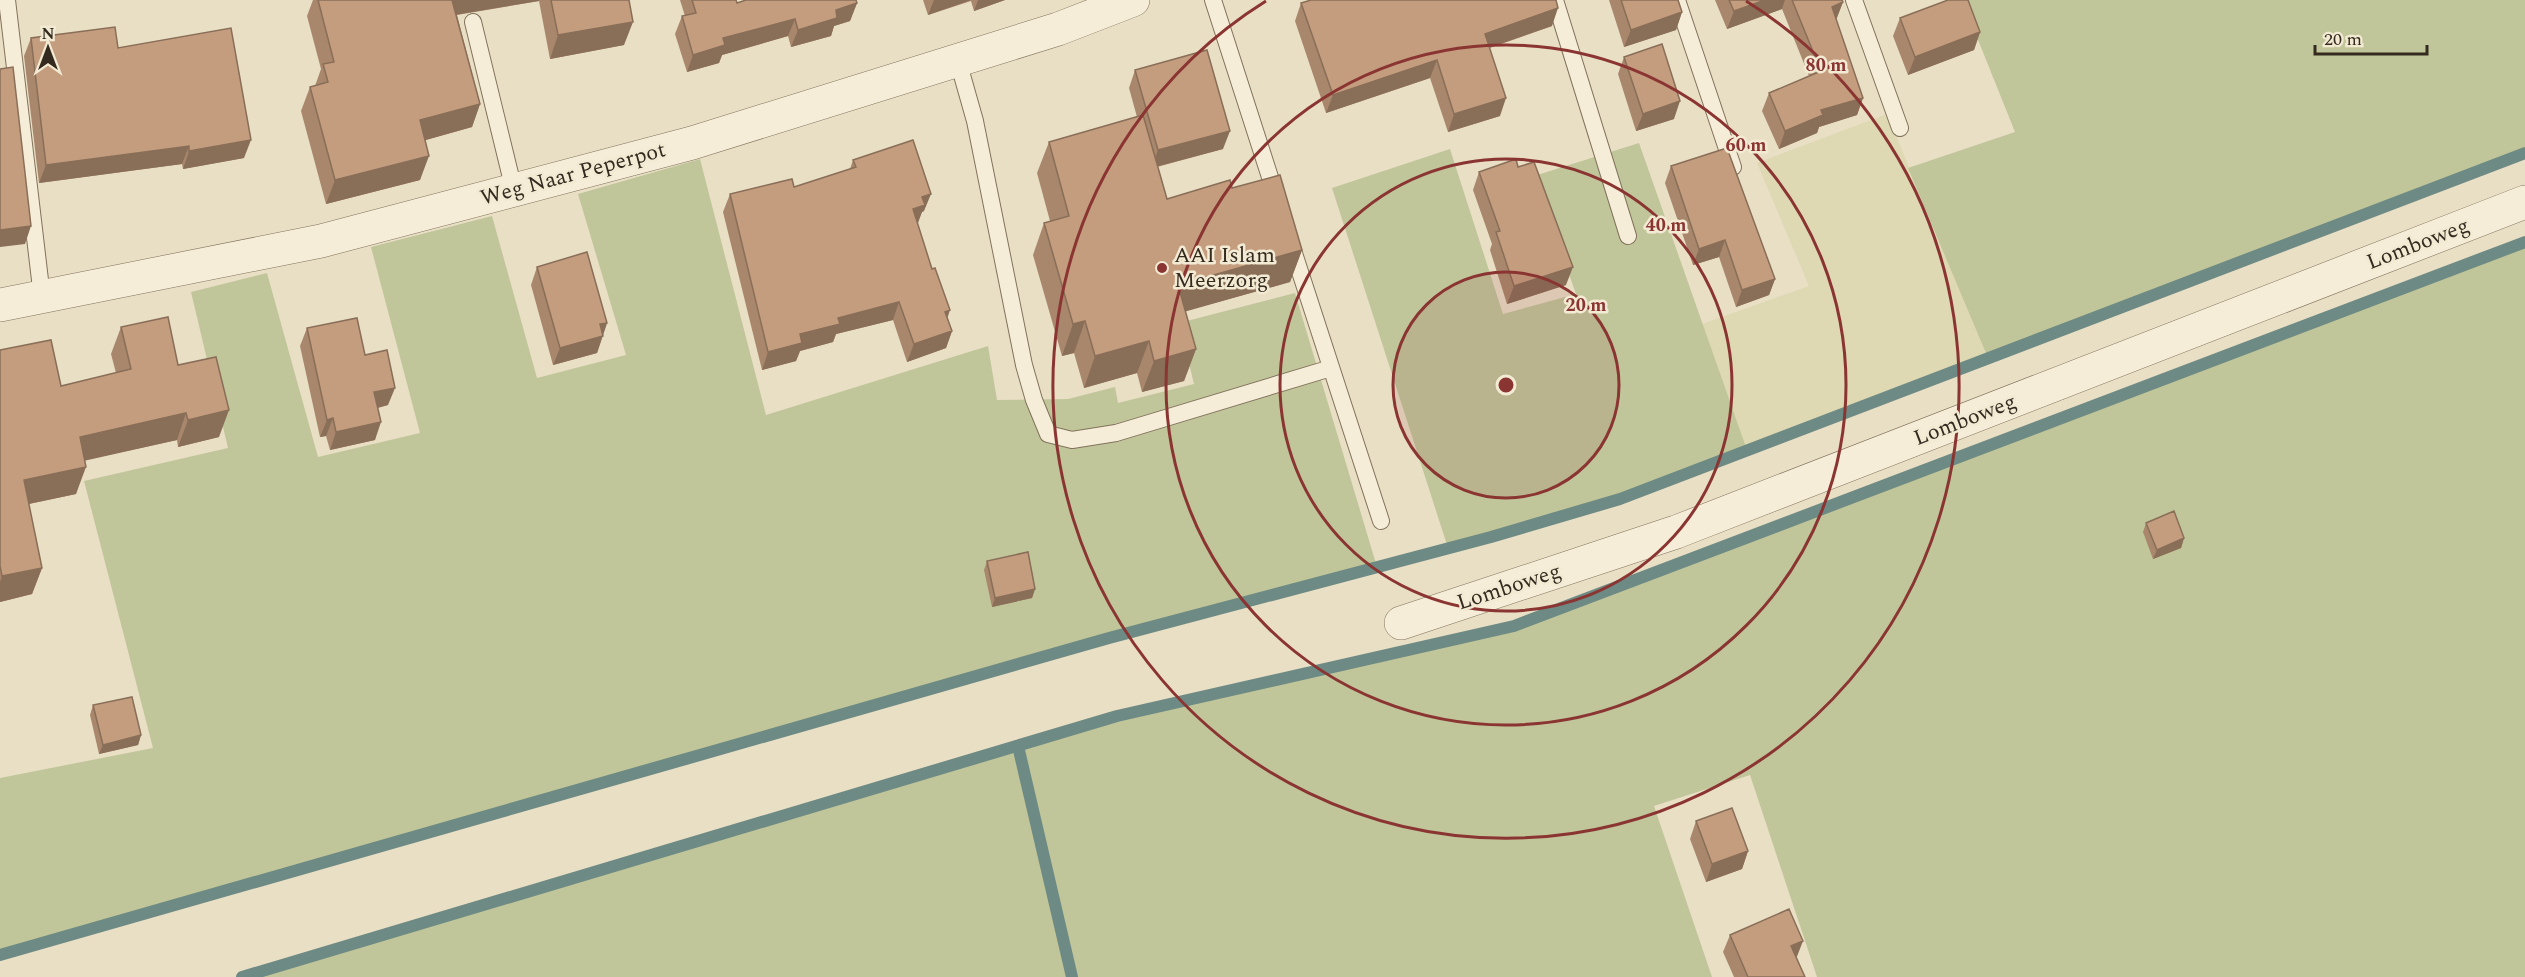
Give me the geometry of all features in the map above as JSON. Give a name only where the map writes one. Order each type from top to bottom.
[{"type":"street","name":"Weg Naar Peperpot","points":[[0,305],[321,241],[692,143],[1058,29],[1133,0]]},
{"type":"street","name":"Lomboweg","points":[[1401,623],[1677,532],[2525,202]]},
{"type":"lane","points":[[7,0],[42,297]]},
{"type":"lane","points":[[1213,0],[1381,521]]},
{"type":"lane","points":[[1555,0],[1628,236]]},
{"type":"lane","points":[[1677,0],[1737,178]]},
{"type":"lane","points":[[1854,0],[1900,128]]},
{"type":"lane","points":[[473,22],[514,189]]},
{"type":"lane","points":[[958,61],[975,121],[1024,365],[1034,400],[1048,434],[1072,441],[1116,433],[1331,368]]},
{"type":"shaded area","points":[[1887,114],[1988,358],[1747,450],[1702,324],[1809,286],[1757,163]]},
{"type":"green space","points":[[1962,0],[2525,0],[2525,153],[1988,358],[1908,168],[2015,132]]},
{"type":"green space","points":[[1639,143],[1747,450],[1620,499],[1448,548],[1332,188],[1450,149],[1503,314],[1576,294],[1534,176]]},
{"type":"green space","points":[[700,159],[766,415],[988,346],[997,400],[1068,399],[1115,387],[1118,403],[1194,384],[1179,323],[1295,293],[1377,567],[1109,638],[0,955],[0,778],[153,748],[84,481],[228,448],[191,292],[267,273],[318,457],[420,433],[371,247],[492,216],[537,378],[626,355],[578,194]]},
{"type":"green space","points":[[2525,242],[2525,977],[1817,977],[1750,775],[1654,806],[1712,977],[242,977],[1117,716],[1514,626]]},
{"type":"building","points":[[318,0],[452,0],[480,104],[420,120],[429,156],[335,180],[310,87],[328,82],[323,64],[334,62]]},
{"type":"building","points":[[551,0],[629,0],[633,22],[558,35]]},
{"type":"building","points":[[692,0],[736,0],[737,3],[746,0],[856,0],[857,3],[836,10],[837,18],[798,30],[795,19],[723,38],[725,45],[693,55],[682,16],[696,13]]},
{"type":"building","points":[[1311,0],[1556,0],[1558,8],[1485,34],[1506,98],[1454,114],[1437,60],[1333,95],[1301,3]]},
{"type":"building","points":[[1621,0],[1678,0],[1682,12],[1631,30]]},
{"type":"building","points":[[1729,0],[1765,0],[1734,11]]},
{"type":"building","points":[[1792,0],[1842,0],[1843,2],[1832,7],[1863,98],[1821,110],[1823,115],[1785,131],[1769,93],[1821,71]]},
{"type":"building","points":[[1948,0],[1968,0],[1980,32],[1915,57],[1900,18]]},
{"type":"building","points":[[115,27],[118,48],[231,28],[251,140],[189,151],[189,146],[46,165],[31,38]]},
{"type":"building","points":[[1662,44],[1680,101],[1643,114],[1624,57]]},
{"type":"building","points":[[1207,50],[1230,131],[1158,150],[1135,70]]},
{"type":"building","points":[[13,67],[31,226],[0,230],[0,69]]},
{"type":"building","name":"AAI Islam Meerzorg","points":[[1143,115],[1167,199],[1230,180],[1232,188],[1280,175],[1302,250],[1178,285],[1196,349],[1154,361],[1149,341],[1095,356],[1085,321],[1073,324],[1044,223],[1069,216],[1049,142]]},
{"type":"building","points":[[913,140],[931,194],[922,197],[925,205],[913,209],[932,269],[935,268],[950,310],[945,312],[952,331],[914,344],[899,302],[838,318],[840,324],[800,334],[802,343],[768,352],[730,194],[792,179],[794,187],[856,167],[853,160]]},
{"type":"building","points":[[1727,148],[1775,279],[1742,290],[1725,240],[1699,249],[1671,166]]},
{"type":"building","points":[[1516,159],[1518,167],[1534,162],[1573,267],[1514,286],[1496,232],[1500,231],[1479,172]]},
{"type":"building","points":[[587,252],[607,323],[600,324],[603,336],[560,348],[537,267]]},
{"type":"building","points":[[168,317],[178,365],[216,357],[229,410],[188,420],[186,413],[80,437],[86,467],[24,480],[42,568],[2,576],[0,566],[0,350],[51,340],[61,386],[131,369],[121,327]]},
{"type":"building","points":[[357,318],[365,355],[387,350],[395,388],[374,392],[381,422],[336,432],[333,418],[327,420],[307,328]]},
{"type":"building","points":[[2174,511],[2184,538],[2157,550],[2146,523]]},
{"type":"building","points":[[1028,552],[1035,589],[995,598],[987,561]]},
{"type":"building","points":[[132,697],[141,735],[103,745],[93,705]]},
{"type":"building","points":[[1732,808],[1748,851],[1712,864],[1696,821]]},
{"type":"building","points":[[1789,909],[1803,941],[1791,946],[1805,977],[1748,977],[1730,935]]},
{"type":"waterway","points":[[0,955],[1109,638],[1491,537],[1620,499],[2525,153]]},
{"type":"waterway","points":[[242,977],[1117,716],[1514,626],[2525,242]]},
{"type":"waterway","points":[[1018,746],[1072,977]]},
{"type":"place","name":"AAI Islam Meerzorg","points":[[1162,268]]}]
